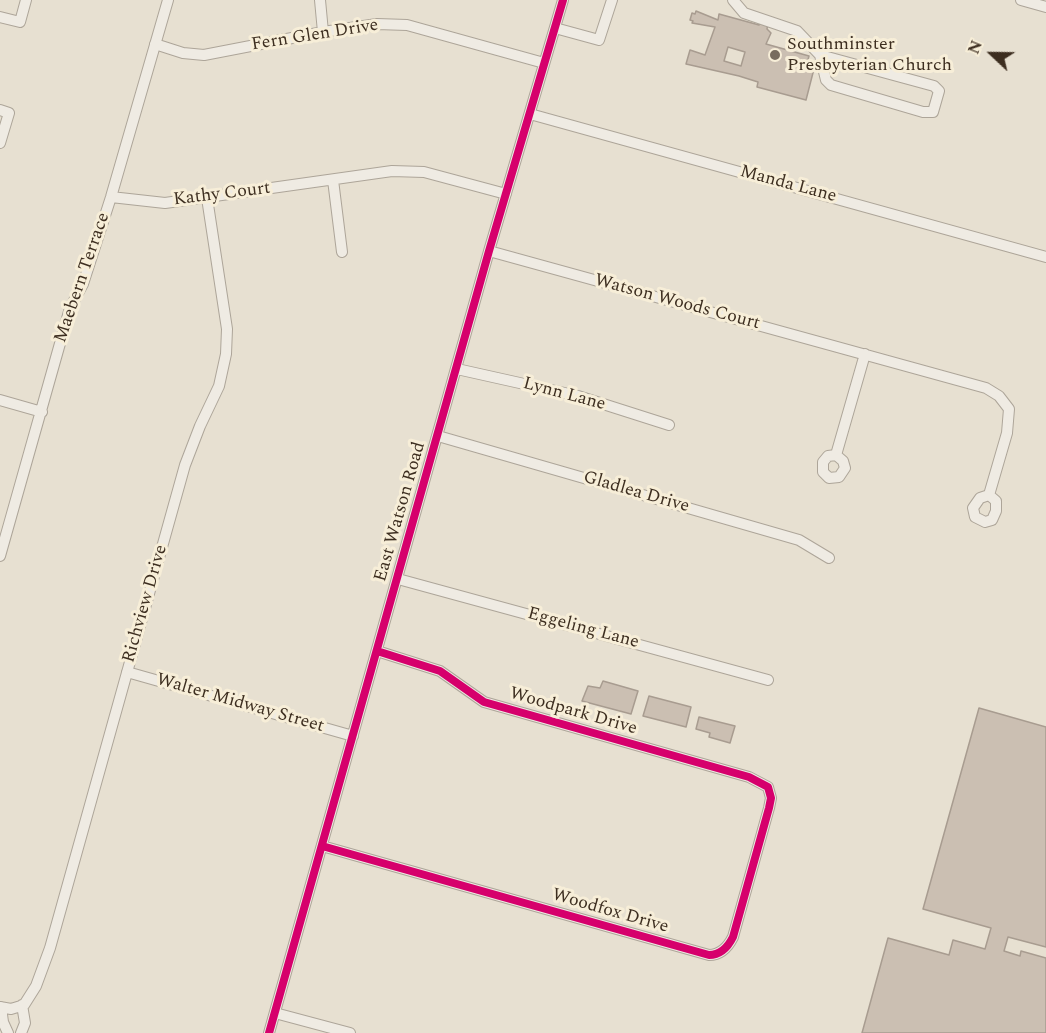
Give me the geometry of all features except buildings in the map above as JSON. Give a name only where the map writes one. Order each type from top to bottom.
[{"type":"street","points":[[0,17],[20,22],[26,0]]},
{"type":"street","name":"Maebern Terrace","points":[[0,556],[70,308],[83,284],[111,197],[168,0]]},
{"type":"street","points":[[320,0],[323,32]]},
{"type":"street","name":"East Watson Road","points":[[269,1033],[489,251],[563,0]]},
{"type":"street","points":[[555,28],[599,40],[612,0]]},
{"type":"street","points":[[733,0],[744,14],[797,31],[820,55],[826,80],[831,85],[923,112],[933,112],[939,91],[934,86],[820,55]]},
{"type":"street","points":[[1021,0],[1046,7]]},
{"type":"street","name":"Fern Glen Drive","points":[[155,44],[183,53],[204,55],[377,24],[407,25],[544,63]]},
{"type":"street","points":[[0,110],[9,113],[0,143]]},
{"type":"street","name":"Manda Lane","points":[[530,114],[1046,257]]},
{"type":"street","name":"Kathy Court","points":[[111,197],[165,203],[392,171],[424,172],[506,194]]},
{"type":"street","points":[[333,180],[342,252]]},
{"type":"street","name":"Richview Drive","points":[[23,1005],[36,986],[50,948],[185,465],[219,386],[226,354],[227,329],[207,198]]},
{"type":"street","name":"Watson Woods Court","points":[[489,251],[986,388],[999,396],[1009,409],[1007,433],[989,495]]},
{"type":"street","points":[[836,455],[866,354]]},
{"type":"street","name":"Lynn Lane","points":[[457,369],[578,396],[669,425]]},
{"type":"street","points":[[0,400],[42,412]]},
{"type":"street","name":"Gladlea Drive","points":[[438,436],[799,540],[829,558]]},
{"type":"street","name":"Eggeling Lane","points":[[398,579],[768,680]]},
{"type":"street","name":"Woodpark Drive","points":[[377,651],[440,671],[484,702],[749,777],[768,787]]},
{"type":"street","name":"Walter Midway Street","points":[[127,672],[353,736]]},
{"type":"street","name":"Woodfox Drive","points":[[322,846],[709,955],[716,955],[729,946],[733,937],[769,808],[771,798],[768,787]]},
{"type":"street","points":[[8,1033],[3,1022],[1,1007],[11,1009],[23,1005],[25,1023],[21,1033]]},
{"type":"street","points":[[275,1013],[350,1033]]},
{"type":"cycle path","points":[[269,1033],[489,251],[563,0]]},
{"type":"cycle path","points":[[322,846],[709,955],[724,950],[733,937],[769,808],[771,798],[768,787],[749,777],[484,702],[440,671],[377,651]]},
{"type":"place","name":"Southminster Presbyterian Church","points":[[775,55]]}]
